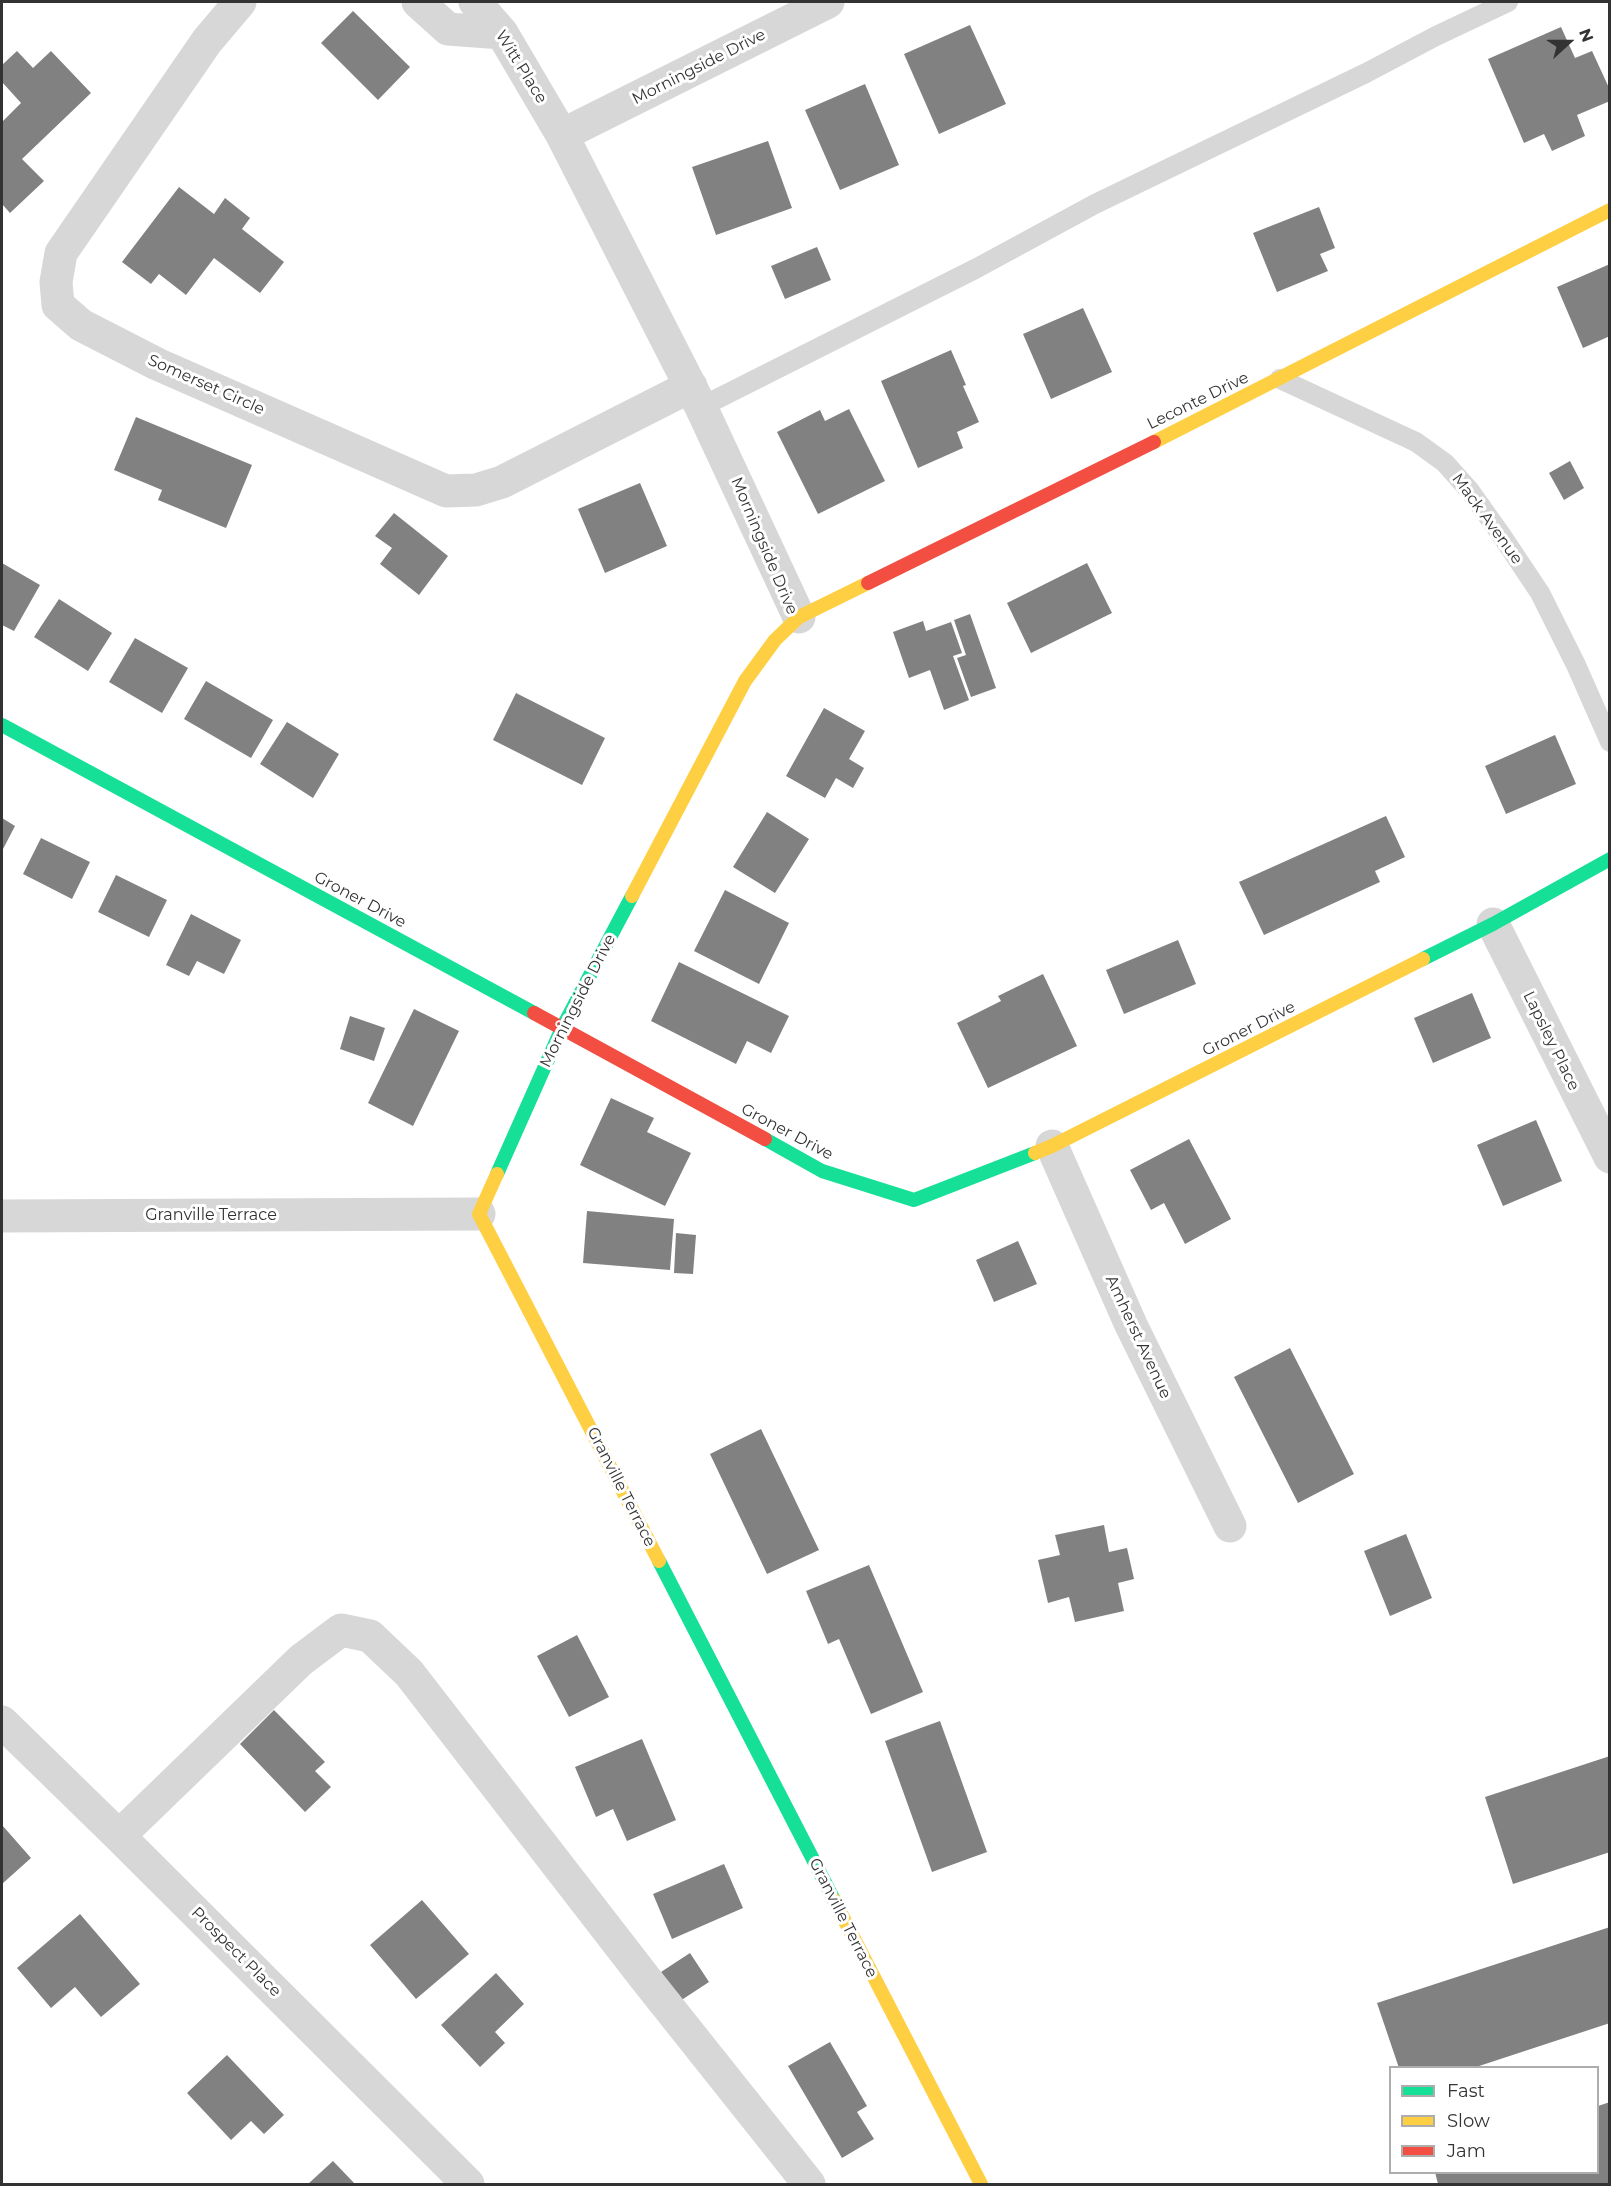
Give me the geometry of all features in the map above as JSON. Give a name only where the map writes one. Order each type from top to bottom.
[{"type":"street","name":"Somerset Circle","points":[[240,2],[207,41],[61,253],[56,282],[58,305],[81,325],[157,364],[446,490],[476,490],[502,482],[696,396]]},
{"type":"street","points":[[418,2],[448,29],[502,33]]},
{"type":"street","name":"Witt Place","points":[[475,2],[502,33],[562,135]]},
{"type":"street","name":"Morningside Drive","points":[[479,1214],[562,1028],[745,681],[775,640],[799,617],[696,396],[562,135],[828,2]]},
{"type":"street","name":"Leconte Drive","points":[[799,617],[1280,379],[1610,210]]},
{"type":"street","name":"Groner Drive","points":[[2,725],[822,1171],[914,1200],[1052,1146],[1494,924],[1610,859]]},
{"type":"street","name":"Lapsley Place","points":[[1494,924],[1610,1157]]},
{"type":"street","name":"Amherst Avenue","points":[[1052,1146],[1131,1325],[1230,1526]]},
{"type":"street","name":"Granville Terrace","points":[[2,1216],[479,1214],[981,2184]]},
{"type":"street","points":[[119,1836],[301,1659],[341,1629],[370,1636],[409,1672],[645,1978],[809,2184]]},
{"type":"street","name":"Prospect Place","points":[[2,1722],[468,2184]]},
{"type":"lane","points":[[696,396],[977,267],[1095,204],[1508,2]]},
{"type":"lane","name":"Mack Avenue","points":[[1280,379],[1416,442],[1446,463],[1470,491],[1540,593],[1576,664],[1610,742]]},
{"type":"building","points":[[353,11],[410,67],[378,100],[321,43]]},
{"type":"building","points":[[970,25],[1006,104],[939,134],[904,54]]},
{"type":"building","points":[[1561,27],[1575,58],[1592,51],[1610,90],[1610,101],[1577,115],[1585,136],[1552,151],[1544,134],[1524,143],[1488,59]]},
{"type":"building","points":[[17,51],[33,68],[51,51],[91,93],[22,159],[44,181],[10,213],[2,204],[2,122],[21,103],[2,82],[2,65]]},
{"type":"building","points":[[865,84],[899,165],[840,190],[805,110]]},
{"type":"building","points":[[768,141],[792,208],[716,235],[692,167]]},
{"type":"building","points":[[179,187],[214,214],[225,198],[250,218],[242,229],[284,262],[260,293],[214,258],[186,295],[159,274],[151,284],[122,262]]},
{"type":"building","points":[[1319,207],[1335,248],[1320,254],[1328,271],[1277,292],[1253,233]]},
{"type":"building","points":[[817,247],[831,280],[785,299],[771,266]]},
{"type":"building","points":[[1610,264],[1610,336],[1583,348],[1557,287]]},
{"type":"building","points":[[1083,308],[1112,372],[1051,399],[1023,334]]},
{"type":"building","points":[[951,350],[966,385],[963,386],[979,422],[957,432],[963,448],[918,468],[881,381]]},
{"type":"building","points":[[849,409],[885,481],[818,514],[777,432],[820,410],[825,421]]},
{"type":"building","points":[[136,417],[252,465],[226,528],[158,500],[162,490],[114,470]]},
{"type":"building","points":[[1570,461],[1584,488],[1564,500],[1549,473]]},
{"type":"building","points":[[640,483],[667,546],[605,573],[578,509]]},
{"type":"building","points":[[394,513],[448,556],[419,595],[380,564],[392,548],[375,536]]},
{"type":"building","points":[[2,563],[40,585],[14,631],[2,625]]},
{"type":"building","points":[[1087,563],[1112,613],[1031,653],[1007,603]]},
{"type":"building","points":[[59,599],[112,633],[88,671],[34,637]]},
{"type":"building","points":[[970,614],[996,688],[971,697],[957,658],[966,655],[954,620]]},
{"type":"building","points":[[923,621],[926,631],[951,622],[962,653],[953,656],[969,700],[944,710],[930,670],[909,678],[893,632]]},
{"type":"building","points":[[135,638],[188,668],[162,713],[109,682]]},
{"type":"building","points":[[206,681],[273,720],[251,758],[184,719]]},
{"type":"building","points":[[516,693],[605,738],[582,785],[493,740]]},
{"type":"building","points":[[824,708],[865,731],[849,759],[864,768],[853,788],[836,778],[825,798],[786,776]]},
{"type":"building","points":[[287,722],[339,754],[313,798],[260,764]]},
{"type":"building","points":[[1555,735],[1576,784],[1506,814],[1485,766]]},
{"type":"building","points":[[767,812],[809,839],[775,893],[733,867]]},
{"type":"building","points":[[1386,816],[1405,857],[1375,871],[1380,882],[1264,935],[1239,882]]},
{"type":"building","points":[[2,818],[15,826],[2,851]]},
{"type":"building","points":[[41,838],[90,862],[72,899],[23,874]]},
{"type":"building","points":[[116,875],[167,900],[149,937],[98,912]]},
{"type":"building","points":[[725,890],[789,923],[759,984],[694,951]]},
{"type":"building","points":[[191,914],[241,940],[224,974],[197,961],[189,976],[166,965]]},
{"type":"building","points":[[1178,940],[1196,984],[1124,1014],[1106,970]]},
{"type":"building","points":[[679,962],[789,1016],[771,1053],[747,1041],[736,1064],[651,1021]]},
{"type":"building","points":[[1043,974],[1077,1046],[988,1088],[957,1023],[1001,1001],[998,996]]},
{"type":"building","points":[[1472,993],[1491,1038],[1433,1063],[1414,1018]]},
{"type":"building","points":[[414,1009],[459,1031],[413,1126],[368,1103]]},
{"type":"building","points":[[350,1016],[385,1028],[374,1061],[340,1049]]},
{"type":"building","points":[[611,1098],[654,1118],[647,1132],[691,1153],[665,1206],[580,1165]]},
{"type":"building","points":[[1536,1120],[1562,1181],[1503,1206],[1477,1145]]},
{"type":"building","points":[[1189,1139],[1231,1219],[1185,1244],[1164,1203],[1151,1210],[1130,1170]]},
{"type":"building","points":[[587,1211],[674,1219],[670,1270],[583,1263]]},
{"type":"building","points":[[676,1233],[696,1235],[693,1274],[674,1273]]},
{"type":"building","points":[[1018,1241],[1037,1284],[994,1302],[976,1260]]},
{"type":"building","points":[[1290,1348],[1354,1474],[1298,1503],[1234,1377]]},
{"type":"building","points":[[761,1429],[819,1550],[767,1574],[710,1454]]},
{"type":"building","points":[[1104,1525],[1109,1552],[1127,1548],[1134,1579],[1118,1583],[1124,1611],[1075,1622],[1069,1597],[1048,1603],[1038,1560],[1060,1555],[1055,1535]]},
{"type":"building","points":[[1406,1534],[1432,1598],[1390,1616],[1364,1551]]},
{"type":"building","points":[[869,1565],[923,1692],[871,1714],[839,1639],[828,1644],[806,1591]]},
{"type":"building","points":[[577,1635],[609,1697],[569,1717],[537,1656]]},
{"type":"building","points":[[274,1710],[325,1762],[315,1771],[331,1787],[305,1812],[240,1744]]},
{"type":"building","points":[[940,1721],[987,1852],[932,1872],[885,1741]]},
{"type":"building","points":[[642,1739],[676,1820],[627,1841],[613,1809],[596,1817],[575,1767]]},
{"type":"building","points":[[1610,1756],[1610,1852],[1513,1884],[1485,1797]]},
{"type":"building","points":[[2,1825],[31,1858],[2,1884]]},
{"type":"building","points":[[724,1864],[743,1908],[672,1939],[653,1894]]},
{"type":"building","points":[[422,1900],[469,1954],[416,1999],[370,1945]]},
{"type":"building","points":[[80,1914],[140,1984],[101,2017],[75,1987],[51,2008],[17,1968]]},
{"type":"building","points":[[1610,1927],[1610,2023],[1479,2066],[1398,2066],[1377,2003]]},
{"type":"building","points":[[690,1953],[709,1982],[680,2001],[661,1972]]},
{"type":"building","points":[[496,1973],[524,2004],[495,2032],[505,2043],[480,2067],[441,2025]]},
{"type":"building","points":[[830,2042],[867,2106],[857,2112],[874,2139],[842,2158],[788,2066]]},
{"type":"building","points":[[227,2055],[284,2115],[264,2134],[251,2121],[231,2140],[187,2093]]},
{"type":"building","points":[[1610,2102],[1610,2184],[1438,2184],[1436,2174],[1599,2174],[1599,2106]]},
{"type":"building","points":[[333,2161],[355,2184],[308,2184]]},
{"type":"traffic: fast","points":[[2,725],[534,1013]]},
{"type":"traffic: fast","points":[[1423,959],[1493,924],[1610,859]]},
{"type":"traffic: fast","points":[[497,1174],[562,1028],[632,896]]},
{"type":"traffic: fast","points":[[765,1139],[822,1171],[914,1200],[1035,1153]]},
{"type":"traffic: fast","points":[[659,1561],[834,1900]]},
{"type":"traffic: slow","points":[[1154,442],[1610,210]]},
{"type":"traffic: slow","points":[[632,896],[745,681],[775,640],[799,617],[868,583]]},
{"type":"traffic: slow","points":[[1035,1153],[1423,959]]},
{"type":"traffic: slow","points":[[497,1174],[479,1214],[659,1561]]},
{"type":"traffic: slow","points":[[834,1900],[981,2184]]},
{"type":"traffic: jam","points":[[868,583],[1154,442]]},
{"type":"traffic: jam","points":[[534,1013],[765,1139]]}]
